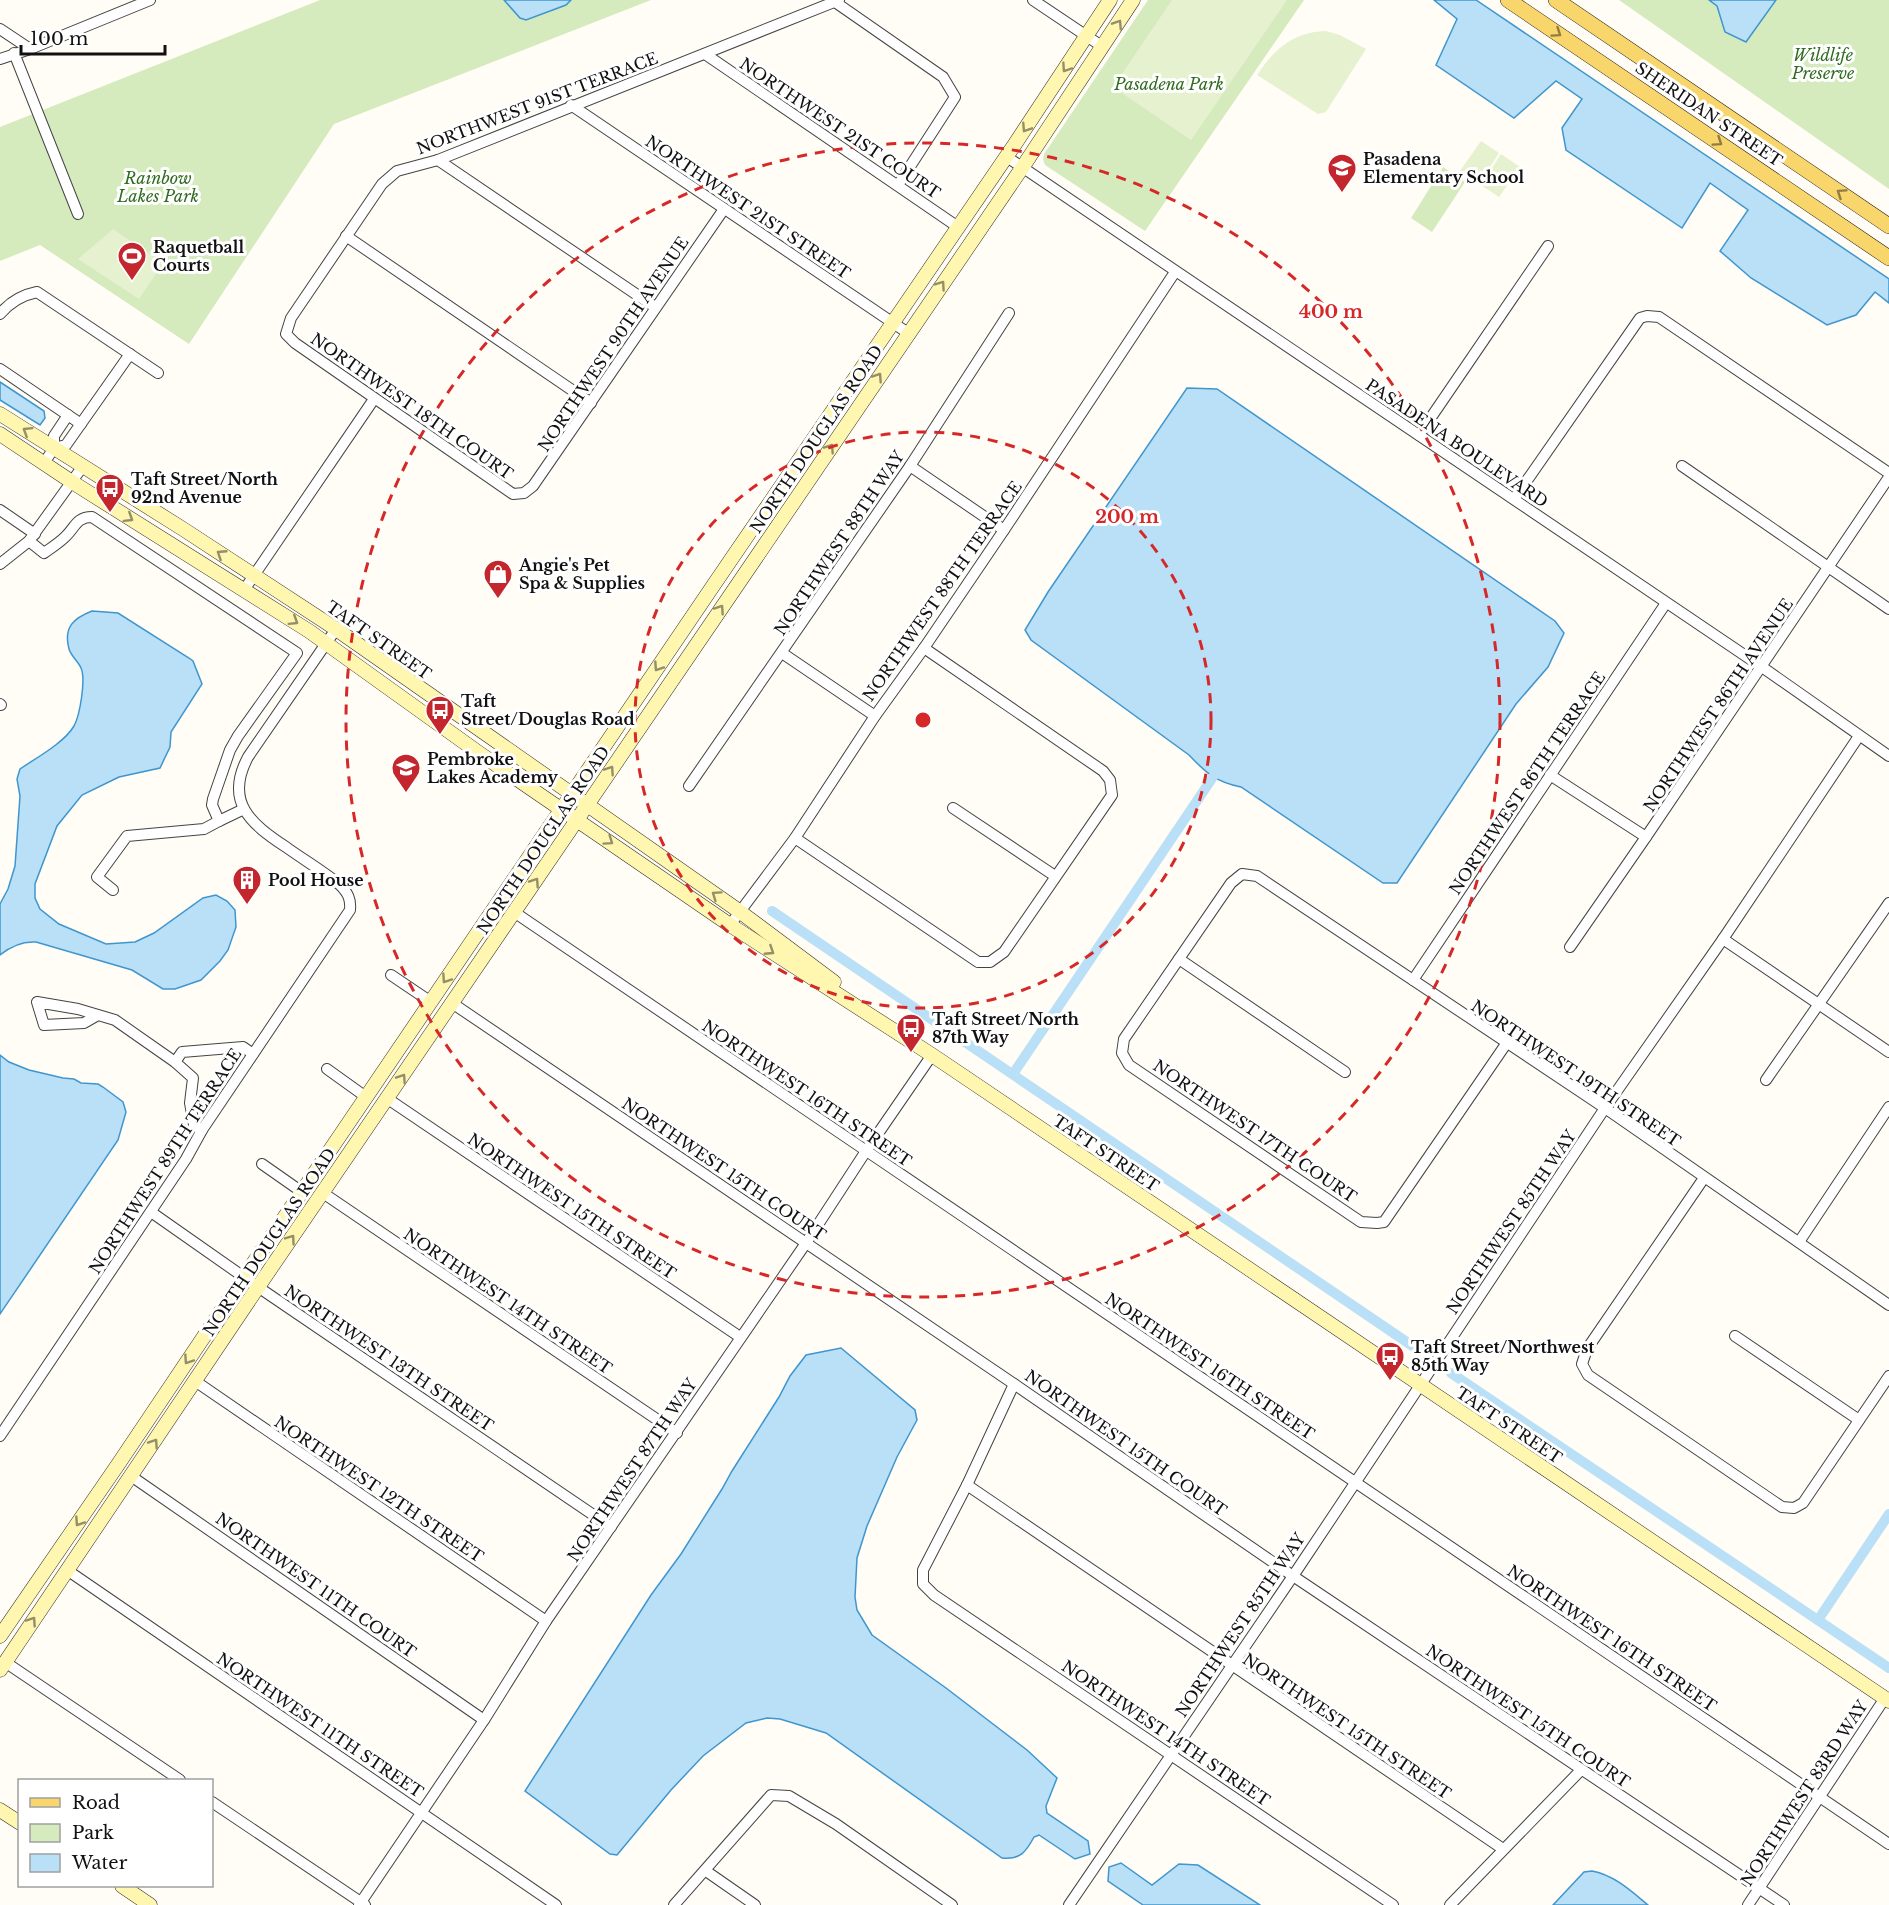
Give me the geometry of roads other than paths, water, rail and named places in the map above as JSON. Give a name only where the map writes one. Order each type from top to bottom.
[{"type":"main road","name":"NORTH DOUGLAS ROAD","points":[[0,1636],[1006,157],[1110,0]]},
{"type":"main road","name":"NORTH DOUGLAS ROAD","points":[[3,1666],[258,1287],[1022,168],[1133,0]]},
{"type":"main road","name":"SHERIDAN STREET","points":[[1508,0],[1889,258]]},
{"type":"main road","name":"SHERIDAN STREET","points":[[1556,0],[1889,226]]},
{"type":"main road","name":"TAFT STREET","points":[[0,414],[336,629],[740,911],[932,1055]]},
{"type":"main road","name":"TAFT STREET","points":[[0,434],[326,643],[479,753],[730,925],[932,1055],[1887,1699]]},
{"type":"main road","points":[[456,997],[468,964],[491,929],[491,913]]},
{"type":"main road","points":[[0,1800],[18,1813]]},
{"type":"main road","points":[[0,1810],[18,1822]]},
{"type":"main road","points":[[123,1887],[150,1905]]},
{"type":"street","points":[[0,59],[150,0]]},
{"type":"street","points":[[1033,0],[1102,47]]},
{"type":"street","points":[[837,1],[943,77],[955,97],[898,184]]},
{"type":"street","name":"NORTHWEST 91ST TERRACE","points":[[286,334],[291,318],[346,236],[382,184],[397,171],[438,160],[571,105],[837,1]]},
{"type":"street","points":[[0,29],[30,49]]},
{"type":"street","points":[[15,53],[78,214]]},
{"type":"street","name":"NORTHWEST 21ST COURT","points":[[705,54],[958,227]]},
{"type":"street","name":"NORTHWEST 21ST STREET","points":[[571,105],[908,333]]},
{"type":"street","name":"PASADENA BOULEVARD","points":[[1006,157],[1762,667],[1889,756]]},
{"type":"street","points":[[438,160],[655,307]]},
{"type":"street","name":"NORTHWEST 90TH AVENUE","points":[[524,493],[533,486],[724,209]]},
{"type":"street","points":[[346,236],[591,403]]},
{"type":"street","points":[[1419,435],[1548,246]]},
{"type":"street","name":"NORTHWEST 88TH TERRACE","points":[[730,925],[795,838],[874,716],[924,648],[1004,530],[1175,272]]},
{"type":"street","points":[[0,314],[9,303],[37,292],[158,373]]},
{"type":"street","name":"NORTHWEST 88TH WAY","points":[[689,786],[910,466],[1009,313]]},
{"type":"street","points":[[1514,500],[1640,318],[1647,316],[1659,317],[1889,475]]},
{"type":"street","name":"NORTHWEST 18TH COURT","points":[[286,334],[295,343],[374,399],[513,494],[524,493]]},
{"type":"street","points":[[54,448],[66,445],[130,354]]},
{"type":"street","points":[[0,369],[81,424]]},
{"type":"street","points":[[244,590],[374,399]]},
{"type":"street","points":[[44,463],[54,448],[54,436],[68,415]]},
{"type":"street","points":[[0,564],[32,537],[83,466]]},
{"type":"street","points":[[910,466],[1004,530]]},
{"type":"street","points":[[1682,466],[1889,609]]},
{"type":"street","name":"NORTHWEST 86TH AVENUE","points":[[1570,947],[1762,667],[1889,475]]},
{"type":"street","points":[[0,510],[32,537],[44,553],[66,537],[78,520],[92,517],[297,653],[230,750],[212,805],[219,821]]},
{"type":"street","name":"NORTHWEST 86TH TERRACE","points":[[1413,980],[1666,603]]},
{"type":"street","points":[[113,890],[97,877],[127,836],[204,830],[244,809],[239,781],[244,764],[336,629]]},
{"type":"street","points":[[795,838],[978,962],[990,962],[1004,952],[1112,795],[1110,780],[1103,771],[924,648]]},
{"type":"street","points":[[782,653],[874,716]]},
{"type":"street","name":"NORTHWEST 85TH WAY","points":[[1069,1905],[1293,1576],[1605,1108],[1723,939],[1859,736]]},
{"type":"street","points":[[1550,775],[1646,837]]},
{"type":"street","points":[[953,808],[1055,876]]},
{"type":"street","name":"NORTHWEST 89TH TERRACE","points":[[0,1436],[350,910],[348,893],[340,885],[261,830],[248,817],[244,809]]},
{"type":"street","name":"NORTHWEST 19TH STREET","points":[[1179,959],[1231,883],[1242,874],[1257,876],[1605,1108],[1889,1305]]},
{"type":"street","points":[[1766,1080],[1889,903]]},
{"type":"street","name":"NORTHWEST 16TH STREET","points":[[514,912],[1889,1844]]},
{"type":"street","points":[[1723,939],[1889,1052]]},
{"type":"street","points":[[1179,959],[1345,1072]]},
{"type":"street","name":"NORTHWEST 17TH COURT","points":[[1179,959],[1124,1040],[1122,1053],[1129,1065],[1361,1221],[1384,1222],[1506,1044]]},
{"type":"street","points":[[391,975],[431,1002]]},
{"type":"street","name":"NORTHWEST 15TH COURT","points":[[456,997],[806,1243],[1293,1576],[1784,1905]]},
{"type":"street","points":[[98,1015],[84,1023],[44,1025],[37,1002],[78,1009],[115,1020],[175,1062],[193,1078],[190,1103],[194,1125],[202,1130]]},
{"type":"street","points":[[175,1062],[182,1052],[243,1047],[253,1054]]},
{"type":"street","name":"NORTHWEST 87TH WAY","points":[[362,1904],[546,1621],[806,1243],[932,1055]]},
{"type":"street","points":[[327,1070],[366,1097]]},
{"type":"street","name":"NORTHWEST 15TH STREET","points":[[388,1099],[740,1337]]},
{"type":"street","points":[[1799,1242],[1889,1107]]},
{"type":"street","points":[[262,1164],[302,1192]]},
{"type":"street","points":[[1704,1178],[1587,1349],[1582,1364],[1588,1375],[1782,1507],[1794,1509],[1803,1503],[1889,1376]]},
{"type":"street","name":"NORTHWEST 14TH STREET","points":[[323,1193],[676,1433]]},
{"type":"street","name":"NORTHWEST 13TH STREET","points":[[151,1212],[611,1527]]},
{"type":"street","points":[[1735,1336],[1859,1420]]},
{"type":"street","name":"NORTHWEST 12TH STREET","points":[[195,1381],[546,1621]]},
{"type":"street","points":[[966,1485],[1014,1384]]},
{"type":"street","name":"NORTHWEST 11TH COURT","points":[[131,1476],[484,1719]]},
{"type":"street","name":"NORTHWEST 15TH STREET","points":[[966,1485],[1503,1850]]},
{"type":"street","name":"NORTHWEST 14TH STREET","points":[[966,1485],[923,1570],[923,1584],[934,1595],[1393,1905]]},
{"type":"street","name":"NORTHWEST 11TH STREET","points":[[67,1570],[556,1905]]},
{"type":"street","points":[[3,1666],[178,1779]]},
{"type":"street","name":"NORTHWEST 83RD WAY","points":[[1748,1905],[1819,1796],[1887,1699]]},
{"type":"street","points":[[1450,1905],[1581,1770]]},
{"type":"street","points":[[675,1905],[771,1796],[789,1796],[836,1824],[952,1905]]},
{"type":"street","points":[[213,1803],[362,1904]]},
{"type":"street","points":[[706,1871],[755,1905]]},
{"type":"water","points":[[504,0],[571,0],[566,5],[526,20],[520,18]]},
{"type":"water","points":[[1434,0],[1476,0],[1889,279],[1889,303],[1875,292],[1856,315],[1827,325],[1751,278],[1720,251],[1748,210],[1710,183],[1682,228],[1566,150],[1562,128],[1582,99],[1556,81],[1514,118],[1436,65],[1457,19]]},
{"type":"water","points":[[1709,0],[1776,0],[1746,42],[1725,32],[1717,6]]},
{"type":"water","points":[[0,382],[44,411],[45,418],[40,425],[0,400]]},
{"type":"water","points":[[1187,388],[1217,389],[1555,621],[1564,633],[1548,667],[1516,704],[1397,883],[1383,883],[1241,787],[1212,776],[1189,755],[1031,640],[1025,630],[1048,592]]},
{"type":"water","points":[[92,611],[118,613],[189,658],[193,661],[202,684],[171,732],[170,747],[160,768],[119,777],[82,795],[57,826],[35,884],[35,898],[40,909],[59,924],[106,944],[135,942],[154,933],[203,898],[216,895],[227,901],[235,910],[236,927],[228,950],[201,980],[175,989],[163,989],[132,970],[36,942],[17,945],[0,955],[0,904],[8,889],[15,866],[20,796],[17,779],[20,769],[57,744],[74,726],[82,697],[83,680],[80,665],[70,652],[68,635],[75,620]]},
{"type":"water","points":[[0,1055],[9,1062],[29,1070],[74,1079],[81,1083],[98,1084],[123,1102],[126,1112],[118,1140],[0,1314]]},
{"type":"water","points":[[841,1348],[915,1410],[917,1420],[897,1457],[867,1526],[857,1558],[855,1597],[857,1610],[872,1635],[1027,1750],[1057,1778],[1046,1806],[1047,1813],[1088,1841],[1090,1854],[1075,1859],[1039,1835],[1034,1837],[1022,1854],[1013,1858],[1002,1858],[826,1733],[780,1719],[767,1718],[746,1723],[703,1756],[671,1790],[617,1855],[610,1854],[525,1791],[651,1595],[681,1554],[790,1376],[806,1355]]},
{"type":"water","points":[[1121,1863],[1152,1885],[1179,1864],[1198,1865],[1260,1905],[1143,1905],[1108,1881],[1109,1867]]},
{"type":"water","points":[[1592,1871],[1615,1880],[1648,1905],[1553,1905],[1584,1872]]},
{"type":"waterway","points":[[1013,1074],[1213,777]]},
{"type":"waterway","points":[[772,911],[1417,1349]]},
{"type":"waterway","points":[[1451,1373],[1889,1668]]},
{"type":"waterway","points":[[1818,1620],[1889,1514]]},
{"type":"place","name":"Pasadena Elementary School","points":[[1342,194]]},
{"type":"place","name":"Raquetball Courts","points":[[132,282]]},
{"type":"place","name":"Taft Street/North 92nd Avenue","points":[[110,514]]},
{"type":"place","name":"Angie's Pet Spa & Supplies","points":[[498,600]]},
{"type":"place","name":"Taft Street/Douglas Road","points":[[440,736]]},
{"type":"place","name":"Pembroke Lakes Academy","points":[[406,794]]},
{"type":"place","name":"Pool House","points":[[247,906]]},
{"type":"place","name":"Taft Street/North 87th Way","points":[[911,1054]]},
{"type":"place","name":"Taft Street/Northwest 85th Way","points":[[1390,1382]]},
{"type":"park label","name":"Wildlife Preserve","points":[[1823,64]]},
{"type":"park label","name":"Pasadena Park","points":[[1169,84]]},
{"type":"park label","name":"Rainbow Lakes Park","points":[[158,187]]}]
